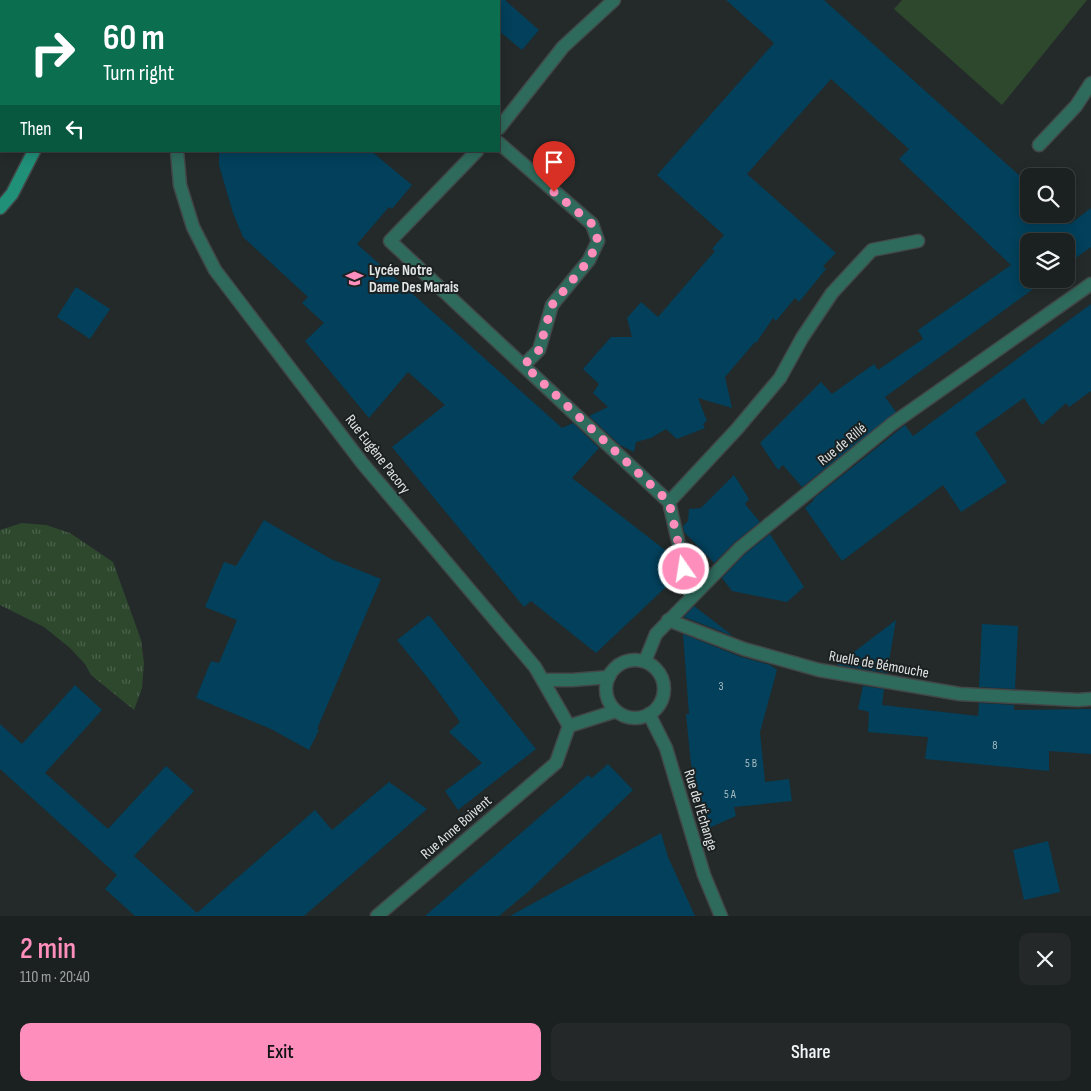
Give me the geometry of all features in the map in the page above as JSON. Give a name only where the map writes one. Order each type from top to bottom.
[{"type":"main road","points":[[0,208],[12,194],[33,152]]},
{"type":"street","points":[[500,127],[563,47],[614,0]]},
{"type":"street","points":[[1039,145],[1076,106],[1091,83]]},
{"type":"street","points":[[500,144],[592,224],[598,241],[589,260],[552,305],[539,350],[524,365]]},
{"type":"street","name":"Rue Eugène Pacory","points":[[177,152],[180,185],[193,227],[215,270],[363,464],[536,667],[569,726]]},
{"type":"street","points":[[476,152],[390,241],[669,502],[691,597]]},
{"type":"street","points":[[669,502],[737,429],[780,378],[802,338],[832,293],[872,250],[918,241]]},
{"type":"street","name":"Rue de Rillé","points":[[645,661],[656,634],[740,548],[892,424],[1091,284]]},
{"type":"street","name":"Ruelle de Bémouche","points":[[668,620],[744,649],[820,670],[960,694],[1091,699]]},
{"type":"street","points":[[628,661],[645,661],[659,672],[664,688],[664,697],[660,705],[649,714],[634,718],[624,716],[616,711],[610,703],[607,694],[609,677],[614,670],[628,661]]},
{"type":"street","points":[[542,680],[609,677]]},
{"type":"street","points":[[569,726],[616,711]]},
{"type":"street","name":"Rue de l'Échange","points":[[649,714],[666,748],[704,876],[722,916]]},
{"type":"street","name":"Rue Anne Boivent","points":[[377,916],[556,763],[569,726]]},
{"type":"green space","points":[[902,0],[1087,0],[1002,105],[894,9]]},
{"type":"green space","points":[[22,523],[46,525],[70,533],[113,562],[141,640],[144,663],[142,688],[134,710],[91,675],[85,664],[70,648],[44,627],[0,605],[0,530]]},
{"type":"building","points":[[500,0],[505,0],[539,30],[522,50],[500,32]]},
{"type":"building","points":[[726,0],[824,0],[1020,176],[1020,223],[1075,223],[1075,220],[1091,208],[1091,247],[1075,259],[1075,233],[1020,233],[1020,288],[1035,288],[885,397],[896,412],[802,487],[783,465],[778,470],[760,443],[821,382],[832,394],[874,364],[878,370],[923,339],[918,330],[1011,265],[899,159],[909,149],[831,79],[747,174],[836,253],[823,266],[826,269],[799,302],[795,298],[776,321],[773,318],[756,343],[725,377],[732,408],[698,398],[707,421],[703,424],[705,428],[677,439],[666,429],[651,438],[636,442],[634,452],[620,445],[589,416],[608,407],[593,393],[599,384],[583,369],[611,337],[632,337],[627,318],[641,302],[658,317],[715,251],[712,249],[724,235],[657,175],[774,43]]},
{"type":"building","points":[[219,152],[372,152],[412,185],[392,209],[389,207],[357,244],[562,428],[573,423],[599,448],[572,478],[665,550],[667,586],[596,653],[531,601],[524,607],[392,447],[445,405],[408,372],[369,418],[305,341],[324,323],[302,303],[308,297],[243,237],[233,213],[219,165]]},
{"type":"building","points":[[76,287],[110,309],[90,339],[57,317]]},
{"type":"building","points":[[1091,304],[1091,391],[1069,407],[1066,403],[1042,425],[1024,398],[975,433],[1007,482],[961,512],[943,485],[842,561],[805,508],[813,499],[905,425],[913,436]]},
{"type":"building","points":[[734,475],[749,499],[745,504],[760,522],[735,542],[714,563],[684,532],[683,526],[688,521],[689,509],[701,508]]},
{"type":"building","points":[[264,520],[331,559],[381,579],[309,750],[271,729],[196,698],[211,661],[219,663],[237,620],[205,607],[224,562],[236,566]]},
{"type":"building","points":[[770,534],[804,587],[787,602],[732,591],[722,578],[745,554]]},
{"type":"building","points":[[694,606],[733,636],[684,617]]},
{"type":"building","points":[[429,615],[536,749],[458,810],[445,791],[482,763],[449,732],[460,722],[397,640]]},
{"type":"building","points":[[896,620],[887,673],[837,665]]},
{"type":"building","points":[[982,624],[1018,626],[1015,689],[979,687]]},
{"type":"building","points":[[683,634],[741,657],[770,665],[777,670],[760,732],[765,782],[789,779],[792,801],[734,807],[736,816],[709,828],[691,764],[686,714],[689,714]]},
{"type":"building","points":[[75,685],[102,710],[45,773],[108,829],[166,766],[194,791],[134,856],[197,913],[315,810],[332,830],[389,782],[427,809],[304,916],[135,916],[105,889],[117,875],[0,769],[0,724],[22,744]]},
{"type":"building","points":[[863,686],[884,689],[882,705],[978,716],[979,703],[1014,705],[1014,710],[1091,709],[1091,754],[1049,751],[1049,771],[925,759],[928,737],[868,732],[869,712],[858,709]]},
{"type":"building","points":[[608,764],[633,790],[529,891],[499,916],[425,916],[588,775],[592,778]]},
{"type":"building","points":[[661,833],[668,857],[695,916],[510,916]]},
{"type":"building","points":[[1048,841],[1060,892],[1024,900],[1013,850]]},
{"type":"place","name":"Lycée Notre Dame Des Marais","points":[[355,279]]},
{"type":"route","points":[[554,192],[592,224],[598,241],[589,260],[552,305],[539,350],[524,365],[669,502],[684,569]]}]
